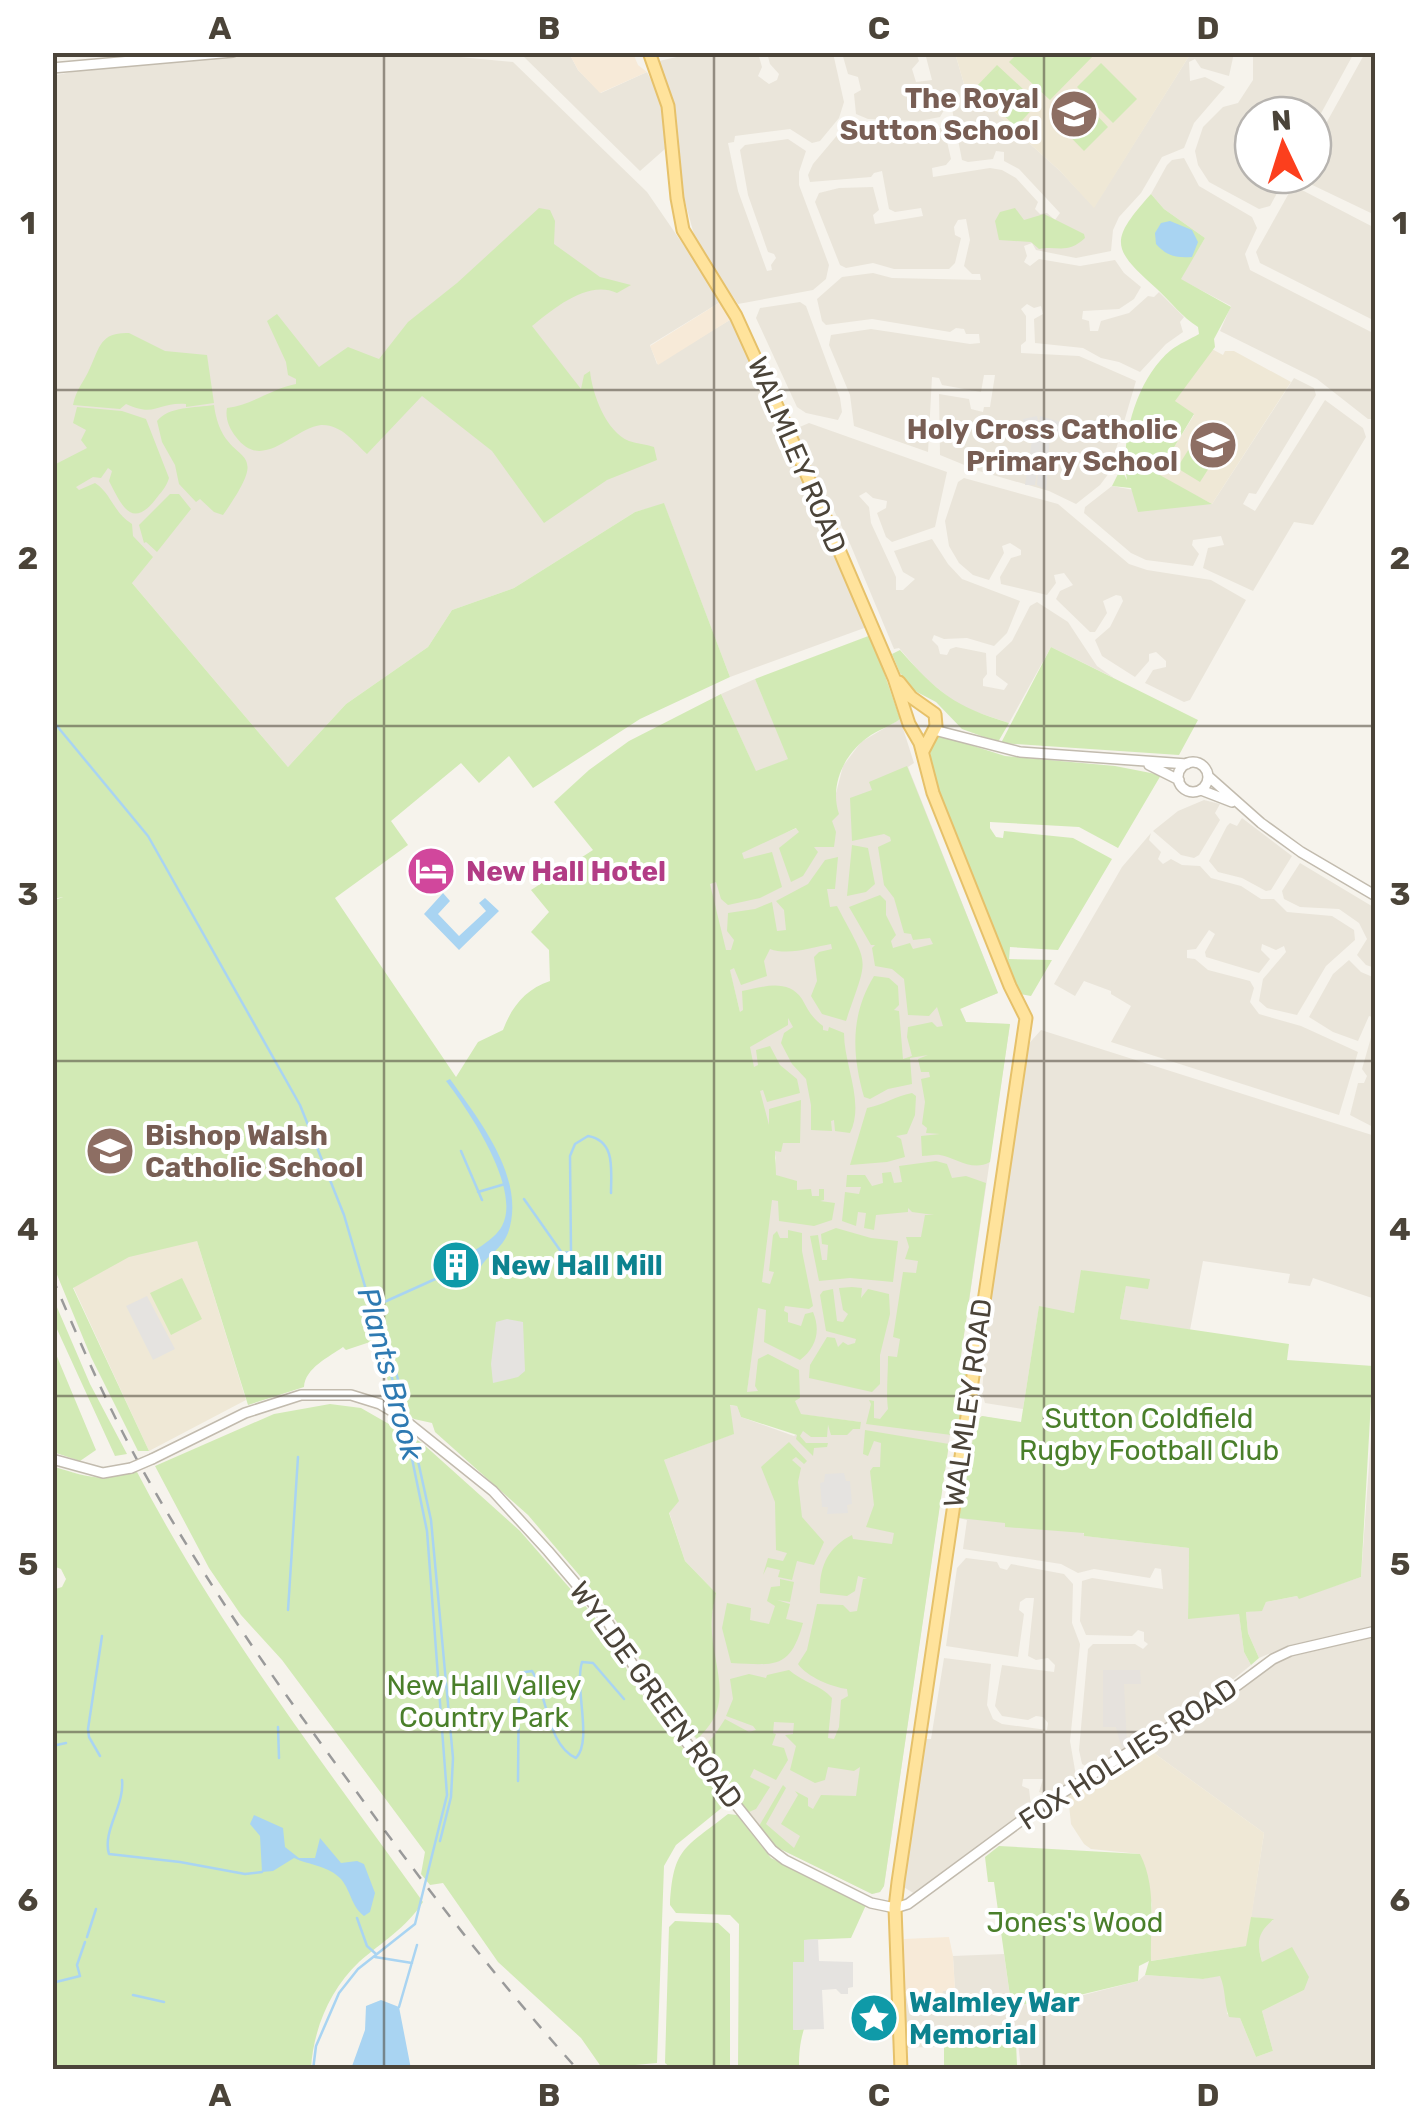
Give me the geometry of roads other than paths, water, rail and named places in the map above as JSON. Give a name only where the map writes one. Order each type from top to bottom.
[{"type":"main road","name":"WALMLEY ROAD","points":[[649,52],[668,106],[676,198],[684,230],[736,316],[908,718]]},
{"type":"main road","points":[[894,678],[928,708],[937,722],[922,756]]},
{"type":"main road","points":[[928,708],[914,709],[908,718],[915,733],[932,731]]},
{"type":"main road","name":"WALMLEY ROAD","points":[[900,2070],[896,1908],[1026,1018],[933,793],[915,733]]},
{"type":"street","points":[[52,68],[233,52]]},
{"type":"street","points":[[928,708],[963,736]]},
{"type":"street","points":[[932,731],[1020,752],[1200,764],[1239,805],[1301,852],[1376,896]]},
{"type":"street","points":[[1142,763],[1179,780],[1187,790],[1201,790],[1239,805]]},
{"type":"street","points":[[1179,780],[1187,764]]},
{"type":"street","points":[[1201,790],[1208,776]]},
{"type":"street","name":"WYLDE GREEN ROAD","points":[[52,1459],[103,1473],[131,1468],[245,1413],[301,1394],[351,1394],[380,1404],[493,1492],[548,1550],[606,1619],[656,1704],[772,1850],[784,1860],[871,1902],[896,1908]]},
{"type":"street","name":"FOX HOLLIES ROAD","points":[[896,1908],[920,1897],[1041,1806],[1273,1659],[1376,1631]]},
{"type":"water","points":[[1170,221],[1192,230],[1198,242],[1192,257],[1172,255],[1156,244],[1155,233],[1161,223]]},
{"type":"water","points":[[443,893],[450,901],[438,914],[459,936],[486,911],[479,903],[485,898],[499,911],[459,950],[424,914]]},
{"type":"water","points":[[450,1079],[497,1151],[511,1192],[512,1213],[505,1239],[480,1268],[466,1270],[460,1262],[502,1226],[505,1192],[490,1151],[446,1081]]},
{"type":"water","points":[[254,1815],[283,1828],[285,1847],[299,1858],[315,1858],[320,1838],[341,1863],[364,1864],[375,1893],[370,1912],[364,1916],[341,1879],[325,1868],[294,1858],[273,1871],[262,1872],[260,1836],[250,1824]]},
{"type":"water","points":[[381,2000],[399,2007],[411,2069],[351,2069],[365,2030],[366,2006]]},
{"type":"waterway","name":"Plants Brook","points":[[52,720],[148,836],[300,1105],[344,1215],[402,1412]]},
{"type":"waterway","points":[[524,1199],[562,1253],[571,1252],[570,1156],[575,1144],[588,1136],[608,1150],[611,1193]]},
{"type":"waterway","points":[[461,1151],[482,1200]]},
{"type":"waterway","points":[[478,1192],[505,1184]]},
{"type":"waterway","points":[[382,1303],[442,1276]]},
{"type":"waterway","name":"Plants Brook","points":[[375,1307],[379,1309],[408,1417]]},
{"type":"waterway","name":"Plants Brook","points":[[313,2070],[316,2046],[339,1993],[358,1969],[415,1924],[447,1795],[427,1531],[405,1425]]},
{"type":"waterway","points":[[411,1429],[431,1520],[453,1758],[451,1797],[440,1841]]},
{"type":"waterway","points":[[288,1610],[298,1457]]},
{"type":"waterway","points":[[100,1756],[88,1729],[102,1636]]},
{"type":"waterway","points":[[518,1781],[519,1673],[532,1671],[559,1742],[576,1758],[583,1739],[582,1662],[593,1663],[624,1699]]},
{"type":"waterway","points":[[278,1727],[279,1758]]},
{"type":"waterway","points":[[52,1746],[66,1743]]},
{"type":"waterway","points":[[122,1780],[108,1836],[109,1854],[245,1874],[262,1872]]},
{"type":"waterway","points":[[87,1937],[96,1909]]},
{"type":"waterway","points":[[357,1918],[367,1946],[376,1954]]},
{"type":"waterway","points":[[52,1983],[80,1976],[77,1965],[85,1942]]},
{"type":"waterway","points":[[399,2007],[417,1945]]},
{"type":"waterway","points":[[375,1957],[412,1963]]},
{"type":"waterway","points":[[133,1995],[164,2002]]},
{"type":"railway","points":[[52,1277],[136,1458],[222,1601],[409,1863],[578,2070]]},
{"type":"place","name":"The Royal Sutton School","points":[[1074,114]]},
{"type":"place","name":"Holy Cross Catholic Primary School","points":[[1213,445]]},
{"type":"place","name":"New Hall Hotel","points":[[431,871]]},
{"type":"place","name":"Bishop Walsh Catholic School","points":[[110,1151]]},
{"type":"place","name":"New Hall Mill","points":[[456,1265]]},
{"type":"place","name":"Walmley War Memorial","points":[[874,2018]]},
{"type":"park label","name":"Sutton Coldfield Rugby Football Club","points":[[1149,1434]]},
{"type":"park label","name":"New Hall Valley Country Park","points":[[484,1701]]},
{"type":"park label","name":"Jones's Wood","points":[[1075,1922]]}]
